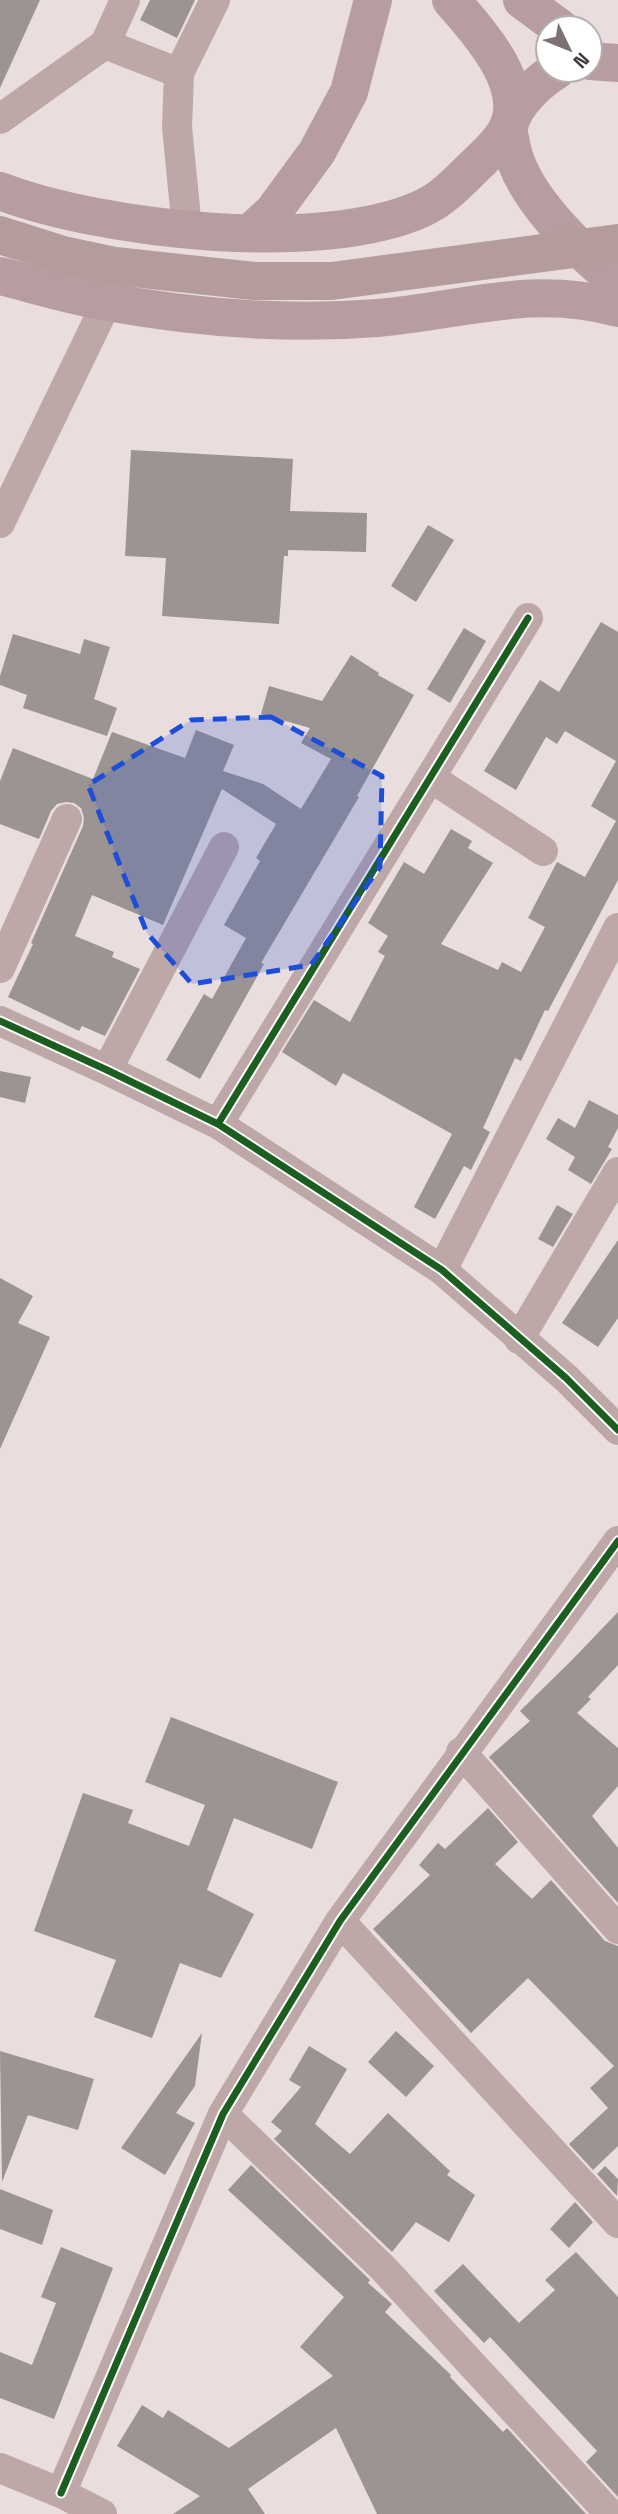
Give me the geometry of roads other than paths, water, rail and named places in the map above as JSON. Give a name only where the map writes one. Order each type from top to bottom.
[{"type":"highway","points":[[251,232],[273,212],[317,152],[349,92],[373,0]]},
{"type":"highway","points":[[451,0],[482,36],[502,69],[512,108],[508,127],[516,164],[526,184],[568,235],[618,283]]},
{"type":"highway","points":[[522,0],[541,14]]},
{"type":"highway","points":[[0,191],[33,203],[111,219],[187,229],[251,232],[330,231],[393,219],[423,208],[442,197],[497,146],[528,94],[540,84]]},
{"type":"highway","points":[[0,276],[107,302],[218,317],[293,321],[378,318],[525,297],[590,300],[618,308]]},
{"type":"main road","points":[[0,235],[63,255],[115,266],[267,281],[332,281],[618,243]]},
{"type":"street","points":[[0,119],[105,44],[125,0]]},
{"type":"street","points":[[187,229],[177,127],[179,73],[215,0]]},
{"type":"street","points":[[105,44],[179,73]]},
{"type":"street","points":[[0,523],[107,302]]},
{"type":"street","points":[[218,1124],[528,618]]},
{"type":"street","points":[[431,778],[543,850]]},
{"type":"street","points":[[0,968],[67,819]]},
{"type":"street","points":[[107,1070],[224,847]]},
{"type":"street","points":[[442,1270],[607,973],[618,928]]},
{"type":"street","points":[[0,1021],[218,1124],[442,1270],[566,1378],[618,1430]]},
{"type":"street","points":[[519,1339],[618,1172]]},
{"type":"street","points":[[61,2493],[223,2114],[340,1921],[461,1752],[618,1541]]},
{"type":"street","points":[[461,1752],[618,1929]]},
{"type":"street","points":[[340,1921],[618,2223]]},
{"type":"street","points":[[223,2114],[383,2268],[610,2514]]},
{"type":"street","points":[[0,2468],[61,2493],[102,2514]]}]
